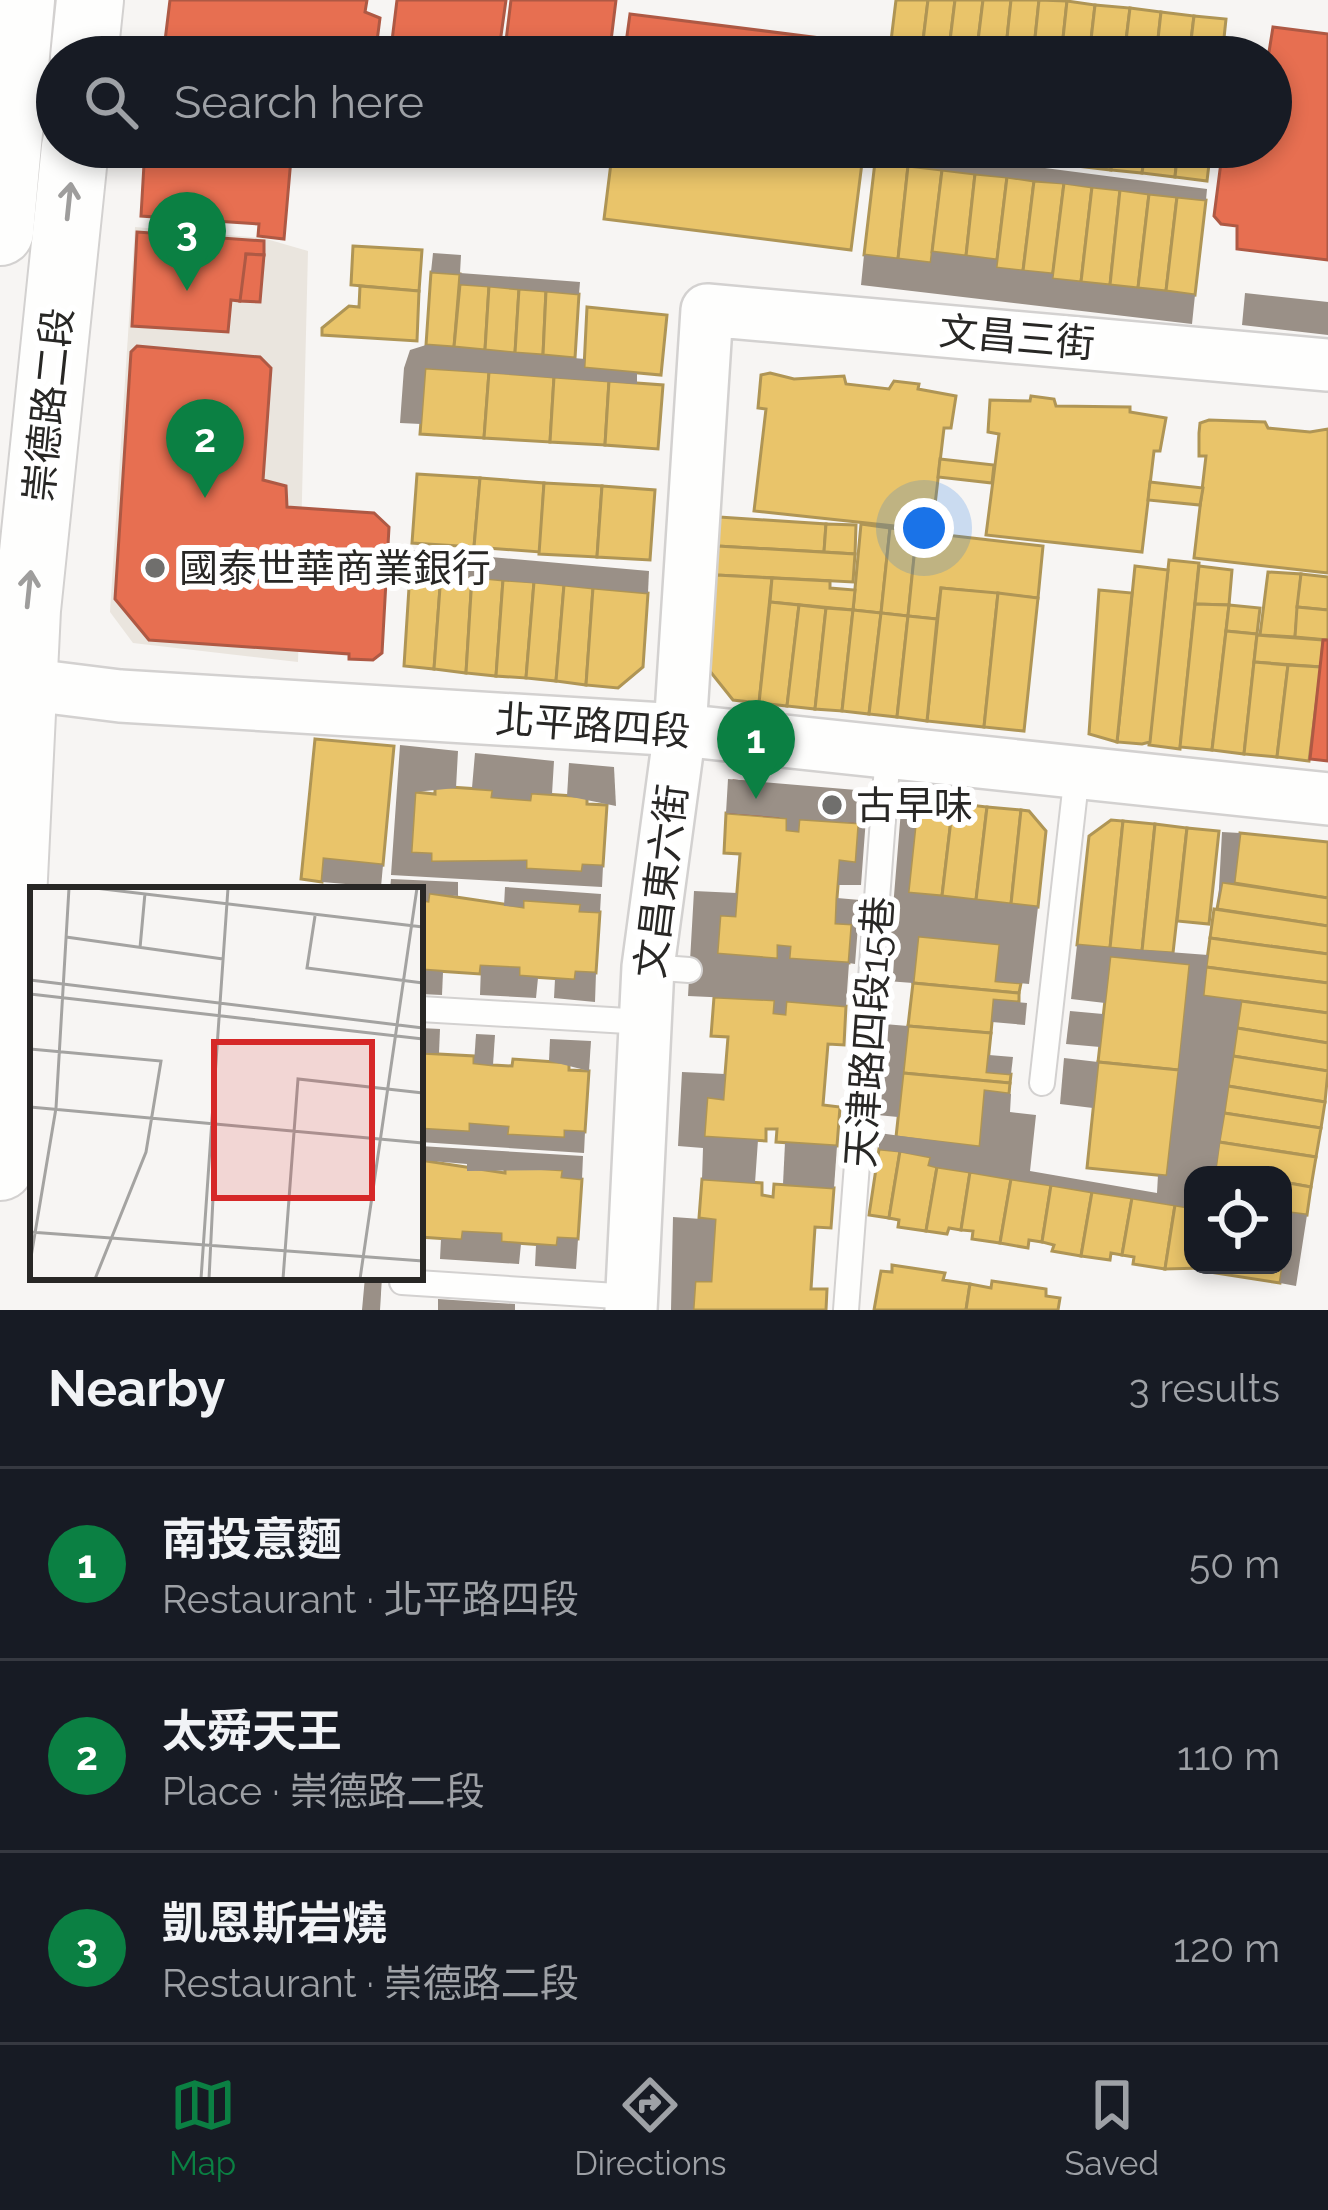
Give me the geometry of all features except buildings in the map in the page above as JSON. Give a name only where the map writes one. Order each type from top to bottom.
[{"type":"main road","points":[[0,232],[21,0]]},
{"type":"main road","points":[[86,36],[90,0]]},
{"type":"main road","name":"崇德路二段","points":[[0,1167],[12,682],[27,610],[73,168]]},
{"type":"street","name":"文昌三街","points":[[706,310],[1328,365]]},
{"type":"street","name":"文昌東六街","points":[[632,1304],[645,1022],[669,968],[706,310]]},
{"type":"street","name":"北平路四段","points":[[12,682],[120,696],[680,730],[1328,799]]},
{"type":"lane","name":"天津路四段15巷","points":[[846,1310],[888,753]]},
{"type":"lane","points":[[1042,1083],[1077,773]]},
{"type":"lane","points":[[848,980],[874,982]]},
{"type":"lane","points":[[423,1009],[645,1022]]},
{"type":"lane","points":[[402,1282],[632,1304]]},
{"type":"shaded area","points":[[135,227],[263,238],[308,251],[298,662],[133,643],[110,612]]},
{"type":"place","name":"凱恩斯岩燒","points":[[187,291]]},
{"type":"place","name":"太舜天王","points":[[205,498]]},
{"type":"place","name":"國泰世華商業銀行","points":[[155,568]]},
{"type":"place","name":"南投意麵","points":[[756,799]]},
{"type":"place","name":"古早味","points":[[832,805]]}]
